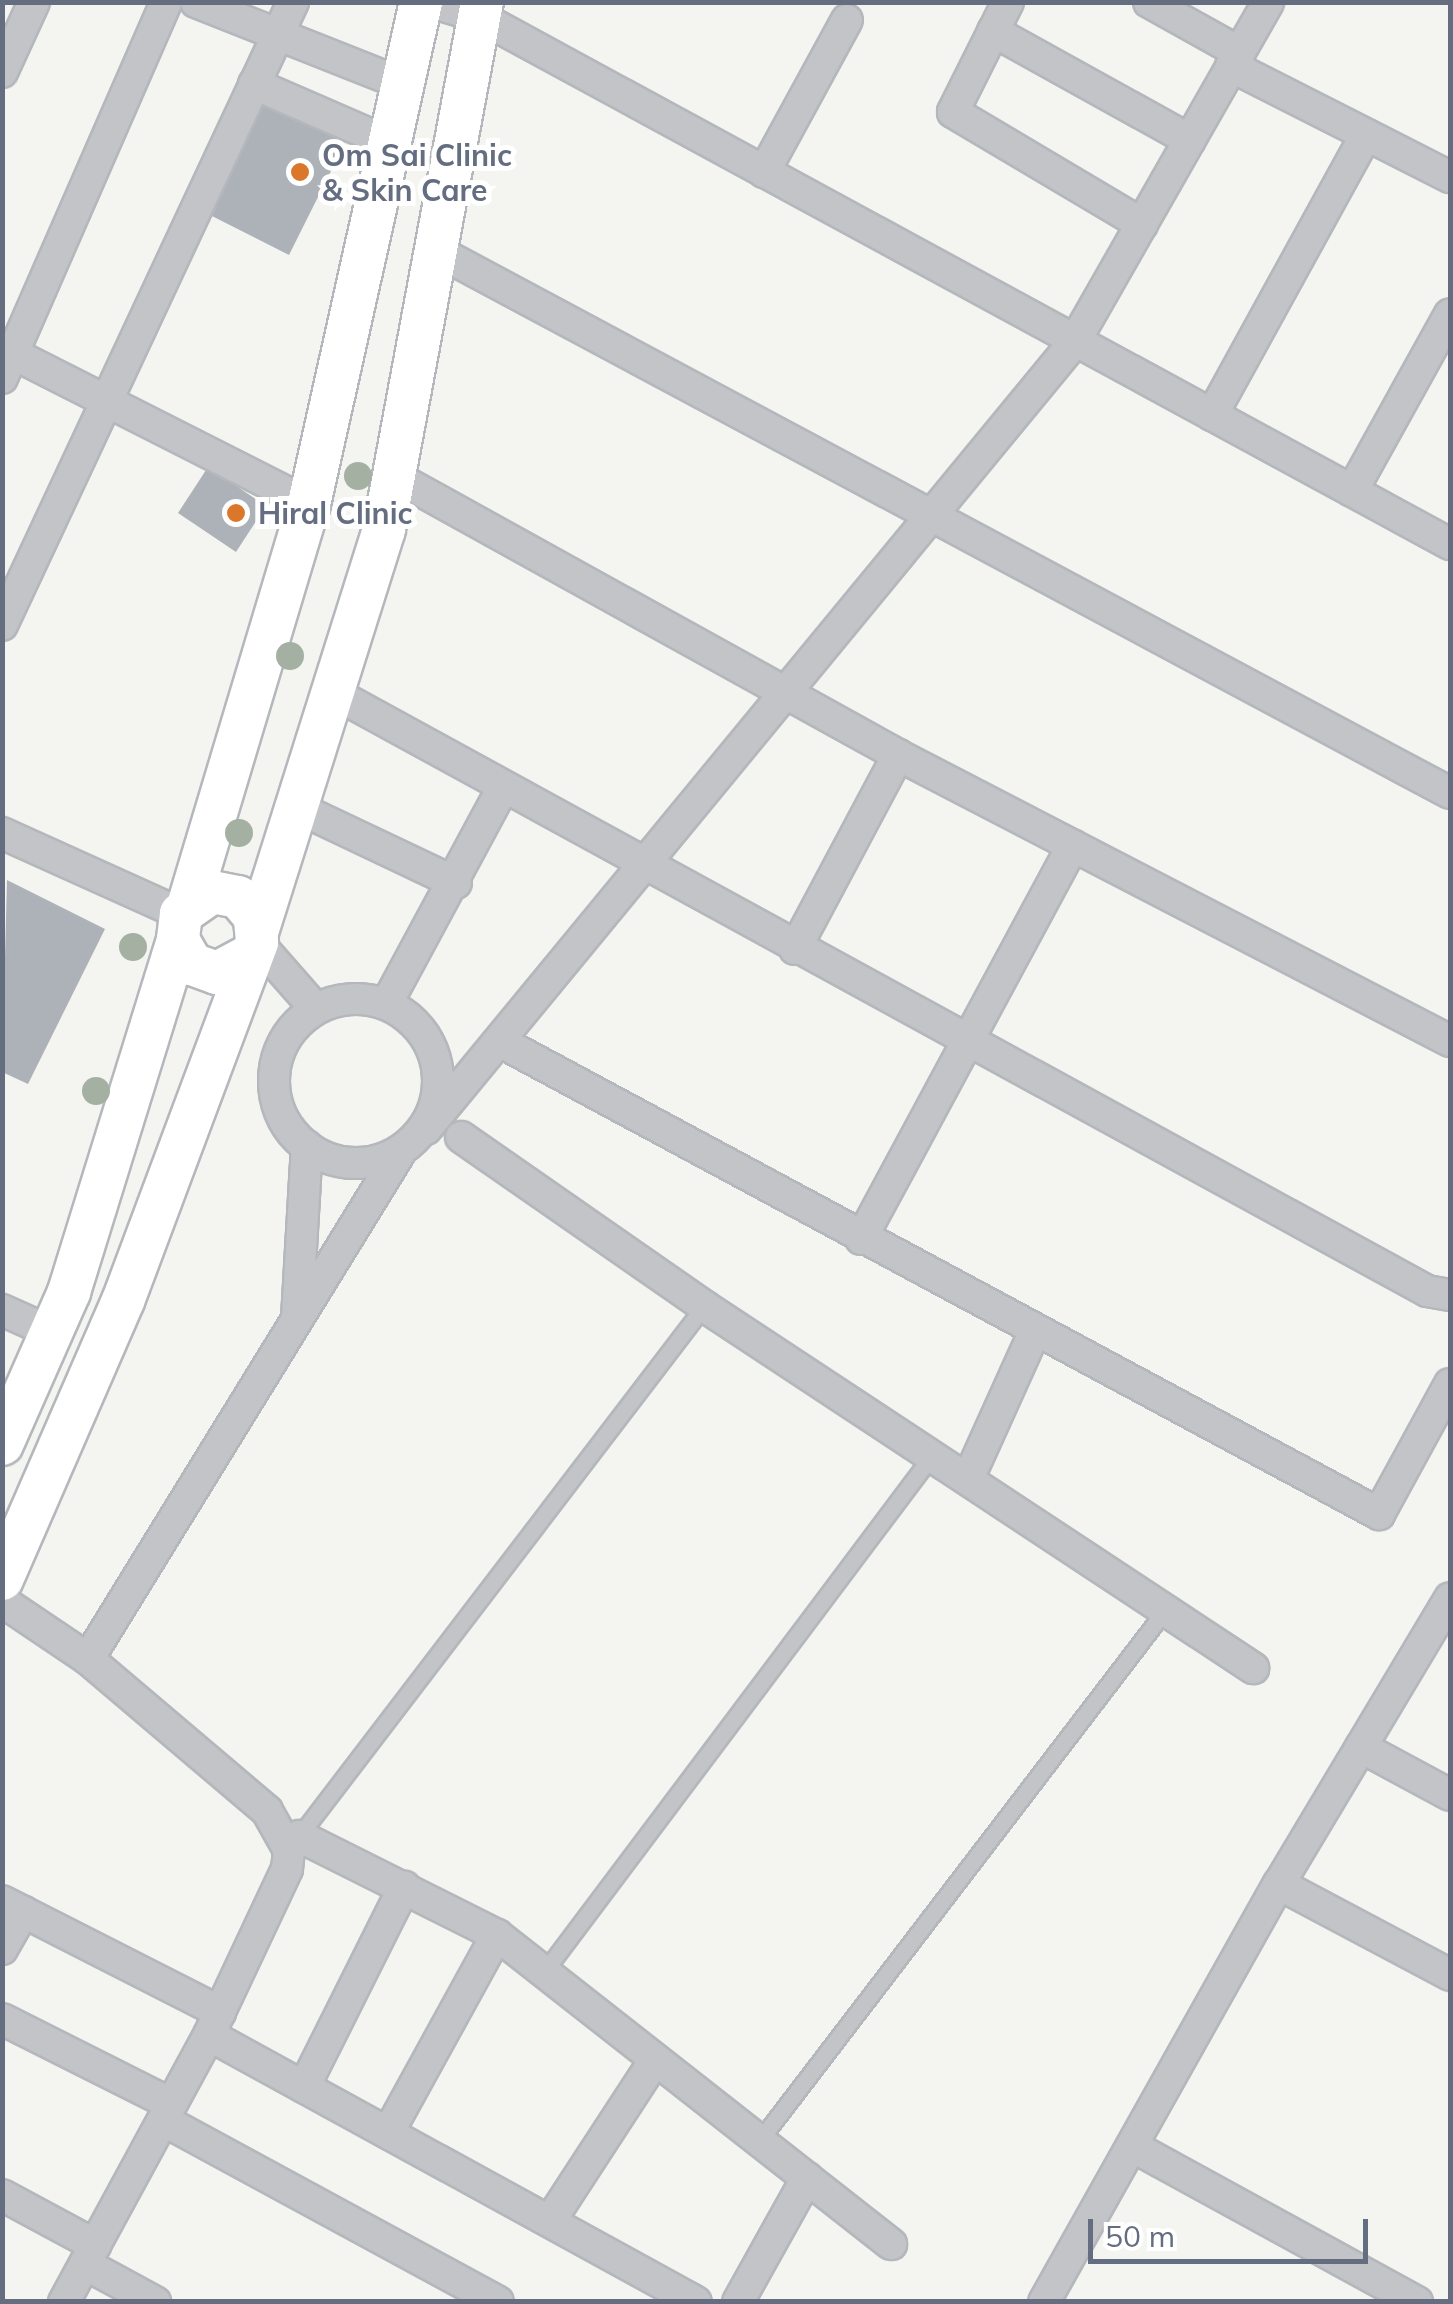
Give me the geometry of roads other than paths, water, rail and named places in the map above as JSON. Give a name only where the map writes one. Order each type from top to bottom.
[{"type":"main road","points":[[2,1444],[52,1332],[309,504],[406,85],[421,2]]},
{"type":"main road","points":[[2,1579],[123,1300],[255,942],[384,529],[481,10]]},
{"type":"main road","points":[[183,919],[212,892],[238,897],[255,942]]},
{"type":"main road","points":[[183,919],[192,964],[217,973],[255,942]]},
{"type":"street","points":[[2,72],[34,2]]},
{"type":"street","points":[[166,2],[6,360],[103,399],[309,504]]},
{"type":"street","points":[[196,2],[406,85]]},
{"type":"street","points":[[2,625],[103,399],[293,2]]},
{"type":"street","points":[[430,2],[481,10],[764,172],[1450,544]]},
{"type":"street","points":[[1008,2],[955,102],[959,121],[1142,224]]},
{"type":"street","points":[[1149,2],[1235,60],[1366,135],[1450,177]]},
{"type":"street","points":[[88,1659],[399,1154],[426,1129],[501,1042],[641,865],[1076,341],[1268,2]]},
{"type":"street","points":[[764,172],[847,20]]},
{"type":"street","points":[[993,31],[1190,140]]},
{"type":"street","points":[[254,84],[392,144]]},
{"type":"street","points":[[1212,414],[1366,135]]},
{"type":"street","points":[[437,250],[1450,793]]},
{"type":"street","points":[[1352,491],[1450,314]]},
{"type":"street","points":[[394,476],[898,755],[1450,1041]]},
{"type":"street","points":[[332,692],[795,949],[1449,1299]]},
{"type":"street","points":[[795,949],[898,755]]},
{"type":"street","points":[[387,1003],[456,883],[503,788]]},
{"type":"street","points":[[296,806],[456,883]]},
{"type":"street","points":[[2,833],[183,919]]},
{"type":"street","points":[[862,1239],[971,1042],[1073,845]]},
{"type":"street","points":[[255,942],[315,1008]]},
{"type":"street","points":[[399,1154],[363,1165],[326,1159],[307,1146],[276,1106],[273,1068],[287,1034],[315,1008],[350,998],[387,1003],[418,1024],[436,1057],[440,1094],[426,1129]]},
{"type":"street","points":[[501,1042],[1379,1514],[1450,1384]]},
{"type":"street","points":[[460,1137],[704,1306],[969,1477],[1253,1668]]},
{"type":"street","points":[[297,1322],[307,1146]]},
{"type":"street","points":[[2,1310],[52,1332]]},
{"type":"street","points":[[969,1477],[1035,1331]]},
{"type":"street","points":[[2,1601],[88,1659],[267,1811],[294,1843],[404,1886],[497,1935],[890,2244]]},
{"type":"street","points":[[1044,2302],[1279,1884],[1448,1606]]},
{"type":"street","points":[[1361,1747],[1450,1795]]},
{"type":"street","points":[[64,2302],[214,2024],[287,1869],[294,1843]]},
{"type":"street","points":[[1279,1884],[1450,1975]]},
{"type":"street","points":[[304,2087],[404,1886]]},
{"type":"street","points":[[2,1949],[13,1907],[214,2024],[304,2087],[696,2302]]},
{"type":"street","points":[[388,2133],[497,1935]]},
{"type":"street","points":[[2,2019],[498,2302]]},
{"type":"street","points":[[550,2221],[655,2060]]},
{"type":"street","points":[[1132,2146],[1417,2302]]},
{"type":"street","points":[[738,2302],[807,2178]]},
{"type":"street","points":[[2,2195],[154,2302]]},
{"type":"lane","points":[[294,1843],[704,1306]]},
{"type":"lane","points":[[544,1972],[932,1454]]},
{"type":"lane","points":[[759,2141],[1166,1609]]},
{"type":"place","name":"Om Sai Clinic & Skin Care","points":[[300,172]]},
{"type":"place","name":"Hiral Clinic","points":[[236,513]]}]
